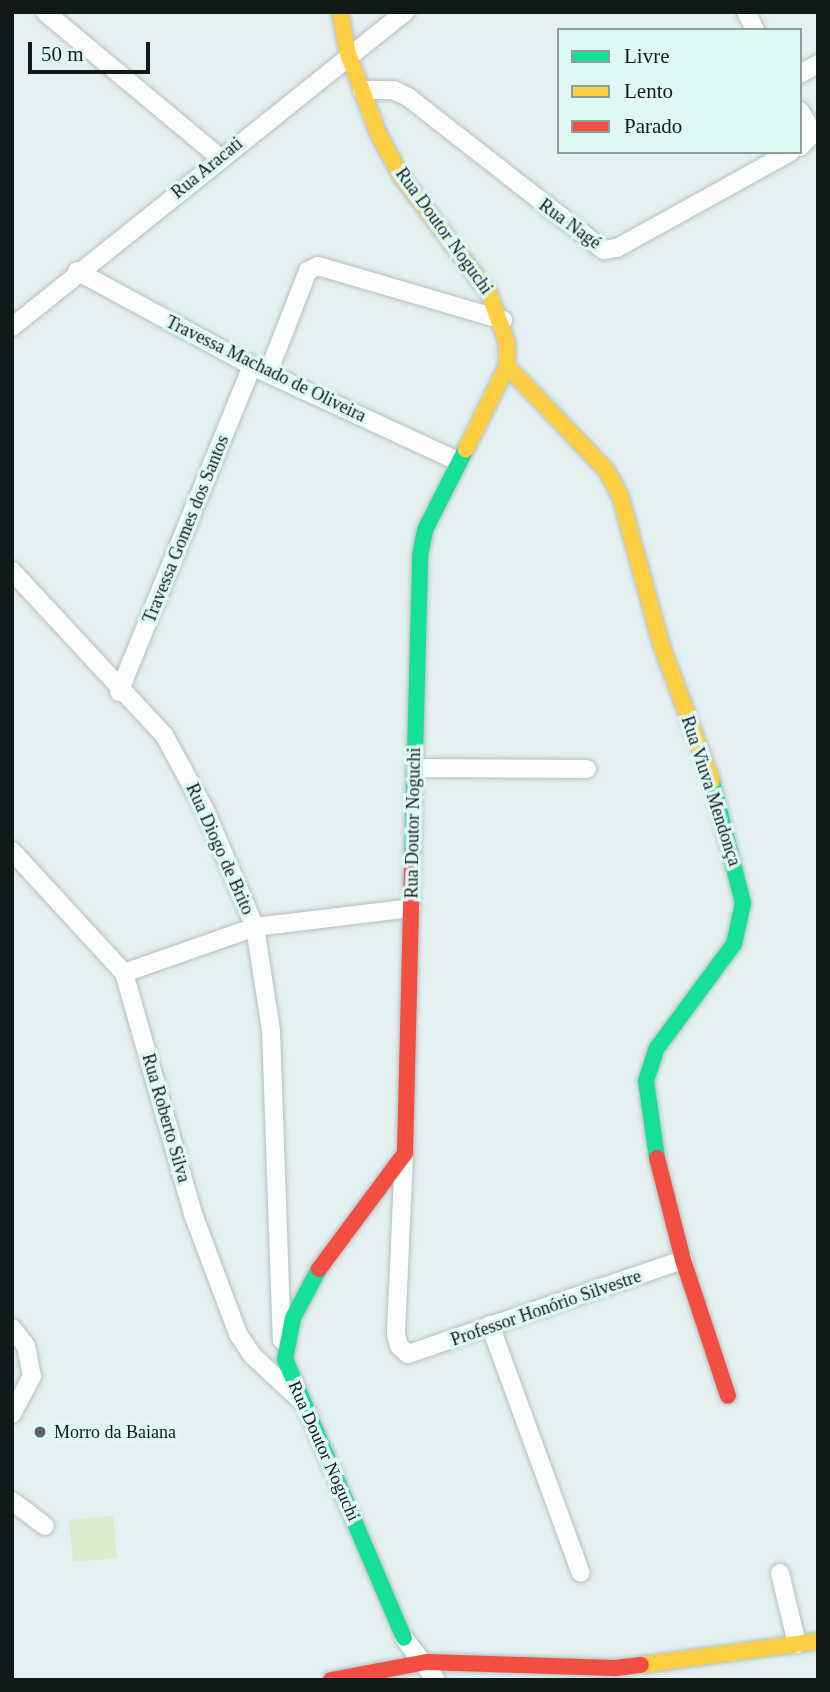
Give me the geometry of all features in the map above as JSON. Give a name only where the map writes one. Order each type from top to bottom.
[{"type":"street","points":[[45,12],[220,158]]},
{"type":"street","name":"Rua Doutor Noguchi","points":[[340,12],[348,54],[401,176],[457,246],[503,320],[507,366],[458,461],[422,543],[405,1153],[307,1284],[293,1318],[285,1359],[298,1398],[404,1638],[420,1668],[436,1680]]},
{"type":"street","name":"Rua Aracati","points":[[12,327],[348,54],[405,12]]},
{"type":"street","points":[[746,12],[754,28]]},
{"type":"street","points":[[802,73],[818,64]]},
{"type":"street","name":"Rua Nagé","points":[[362,90],[393,90],[408,97],[604,250],[617,248],[786,154]]},
{"type":"street","points":[[802,114],[813,133],[805,144]]},
{"type":"street","name":"Travessa Gomes dos Santos","points":[[119,692],[260,370],[308,271],[318,266],[503,320]]},
{"type":"street","name":"Travessa Machado de Oliveira","points":[[78,271],[260,370],[458,461]]},
{"type":"street","name":"Rua Viuva Mendonça","points":[[507,366],[606,470],[620,495],[657,632],[710,774],[738,874],[743,903],[734,944],[657,1048],[646,1081],[656,1156],[683,1260],[728,1396]]},
{"type":"street","name":"Rua Diogo de Brito","points":[[12,571],[119,692],[164,735],[224,850],[255,927],[271,1030],[285,1359]]},
{"type":"street","points":[[415,768],[587,769]]},
{"type":"street","name":"Rua Roberto Silva","points":[[12,851],[124,973],[193,1214],[238,1334],[260,1364],[298,1398]]},
{"type":"street","points":[[124,973],[255,927],[411,908]]},
{"type":"street","name":"Professor Honório Silvestre","points":[[405,1153],[396,1334],[399,1346],[408,1354],[683,1260]]},
{"type":"street","points":[[490,1325],[581,1573]]},
{"type":"street","points":[[12,1328],[26,1346],[32,1376],[12,1414]]},
{"type":"street","points":[[12,1501],[46,1526]]},
{"type":"street","points":[[780,1573],[797,1644]]},
{"type":"street","points":[[331,1680],[420,1668],[499,1665],[590,1674],[818,1641]]},
{"type":"street","points":[[478,1680],[499,1665]]},
{"type":"green space","points":[[113,1516],[117,1558],[73,1562],[69,1520]]},
{"type":"traffic: fast","points":[[412,869],[420,556],[425,530],[466,449]]},
{"type":"traffic: fast","points":[[657,1158],[646,1081],[657,1048],[734,944],[743,903],[712,781]]},
{"type":"traffic: fast","points":[[319,1269],[293,1318],[285,1359],[404,1638]]},
{"type":"traffic: slow","points":[[340,12],[348,54],[379,135],[401,176],[489,293],[507,343],[507,366],[466,449]]},
{"type":"traffic: slow","points":[[507,366],[606,470],[620,495],[661,644],[712,781]]},
{"type":"traffic: slow","points":[[641,1665],[818,1641]]},
{"type":"traffic: jam","points":[[319,1269],[405,1153],[412,869]]},
{"type":"traffic: jam","points":[[657,1158],[683,1260],[728,1396]]},
{"type":"traffic: jam","points":[[331,1680],[426,1662],[615,1668],[641,1665]]},
{"type":"place","name":"Morro da Baiana","points":[[40,1432]]}]
